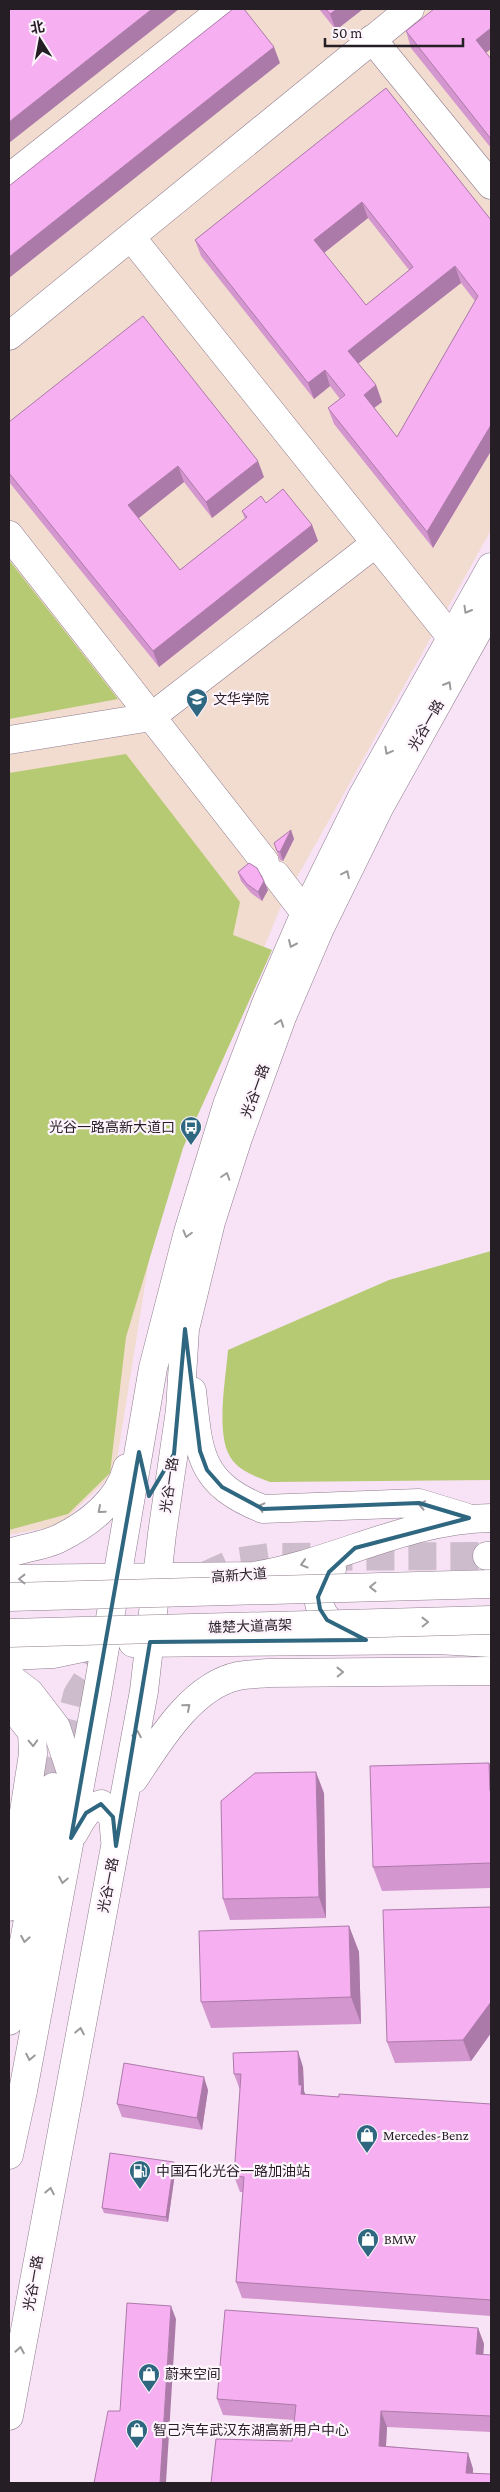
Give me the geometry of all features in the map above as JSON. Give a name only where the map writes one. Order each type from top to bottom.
[{"type":"main road","points":[[9,178],[223,9]]},
{"type":"main road","points":[[9,336],[410,9]]},
{"type":"main road","points":[[372,39],[491,185]]},
{"type":"main road","points":[[131,237],[451,637]]},
{"type":"main road","points":[[9,535],[305,913]]},
{"type":"main road","points":[[9,740],[151,717],[376,543]]},
{"type":"main road","name":"光谷一路","points":[[9,2155],[73,1828],[153,1368],[188,1232],[227,1104],[267,1001],[305,913],[363,795],[491,567]]},
{"type":"main road","name":"光谷一路","points":[[9,2416],[144,1692],[157,1578],[180,1410],[185,1329],[212,1222],[238,1138],[282,1017],[320,928],[379,808],[491,607]]},
{"type":"main road","points":[[185,1329],[200,1451],[207,1470],[222,1487],[263,1509],[419,1503],[480,1518]]},
{"type":"main road","points":[[9,1553],[57,1540],[88,1521],[109,1503],[125,1476],[153,1368]]},
{"type":"main road","points":[[139,1452],[144,1477],[152,1482],[159,1478],[174,1454]]},
{"type":"main road","name":"高新大道","points":[[9,1579],[254,1576],[291,1568],[424,1527],[480,1518]]},
{"type":"main road","points":[[355,1548],[322,1582],[318,1597],[320,1609],[327,1620],[342,1630],[366,1640]]},
{"type":"main road","points":[[9,1597],[491,1584]]},
{"type":"main road","name":"雄楚大道高架","points":[[9,1633],[491,1620]]},
{"type":"main road","points":[[9,1644],[366,1640],[437,1640],[491,1643]]},
{"type":"main road","points":[[9,1656],[53,1654],[106,1643]]},
{"type":"main road","points":[[127,1789],[175,1718],[212,1688],[236,1676],[269,1673],[491,1671]]},
{"type":"main road","points":[[9,1678],[30,1693],[56,1727],[71,1772],[73,1828]]},
{"type":"main road","points":[[9,1703],[32,1732],[33,1754],[9,1907]]},
{"type":"main road","points":[[9,2021],[53,1787]]},
{"type":"main road","points":[[73,1828],[94,1806],[101,1804],[113,1817],[116,1846]]},
{"type":"highlighted area","points":[[185,1329],[200,1451],[207,1470],[222,1487],[263,1509],[419,1503],[469,1518],[355,1548],[329,1572],[318,1597],[320,1609],[327,1620],[366,1640],[150,1642],[116,1846],[113,1817],[101,1804],[86,1813],[71,1838],[139,1452],[149,1496],[174,1454]]},
{"type":"shaded area","name":"文华学院","points":[[9,9],[491,9],[491,530],[281,906],[157,1210],[115,1472],[60,1525],[9,1535]]},
{"type":"green space","points":[[9,560],[118,699],[9,719]]},
{"type":"green space","points":[[126,754],[240,902],[233,935],[272,950],[183,1148],[126,1337],[110,1473],[68,1514],[9,1530],[9,773]]},
{"type":"green space","points":[[491,1251],[491,1480],[270,1482],[245,1471],[233,1461],[227,1451],[223,1424],[228,1350],[389,1280]]},
{"type":"building","points":[[9,9],[152,9],[9,122]]},
{"type":"building","points":[[233,9],[244,9],[274,47],[9,257],[9,186]]},
{"type":"building","points":[[326,9],[337,9],[330,14]]},
{"type":"building","points":[[434,9],[491,9],[491,28],[476,40],[491,59],[491,139],[406,31]]},
{"type":"building","points":[[386,88],[491,220],[491,425],[427,532],[328,408],[345,395],[325,370],[308,383],[195,240]],"holes":[[[362,202],[413,267],[366,305],[314,240]],[[455,266],[478,296],[397,437],[364,395],[376,385],[348,351]]]},
{"type":"building","points":[[143,316],[258,461],[206,502],[178,466],[128,505],[180,570],[247,517],[242,511],[261,496],[266,503],[283,489],[312,525],[153,651],[9,473],[9,422]]},
{"type":"building","points":[[291,830],[280,852],[277,851],[274,843]]},
{"type":"building","points":[[249,863],[257,868],[264,881],[258,892],[247,884],[238,872]]},
{"type":"building","points":[[489,1763],[491,1863],[373,1867],[370,1766]]},
{"type":"building","points":[[316,1772],[319,1897],[223,1899],[221,1801],[255,1773]]},
{"type":"building","points":[[491,1907],[491,2002],[463,2040],[387,2042],[383,1910]]},
{"type":"building","points":[[349,1926],[351,1997],[201,2002],[199,1931]]},
{"type":"building","points":[[298,2051],[299,2085],[302,2085],[301,2094],[339,2097],[339,2094],[491,2104],[491,2300],[236,2282],[244,2177],[234,2176],[241,2074],[234,2074],[233,2053]]},
{"type":"building","points":[[124,2063],[204,2077],[197,2118],[117,2104]]},
{"type":"building","name":"中国石化光谷一路加油站","points":[[110,2153],[174,2162],[166,2217],[102,2208]]},
{"type":"building","points":[[127,2303],[171,2306],[160,2483],[94,2483],[108,2411],[120,2411]]},
{"type":"building","points":[[225,2310],[478,2328],[476,2354],[491,2355],[491,2416],[381,2411],[379,2446],[468,2453],[466,2473],[491,2474],[491,2483],[211,2483],[216,2439],[292,2441],[296,2405],[217,2399]]},
{"type":"tunnel","points":[[202,1577],[235,1562],[270,1557],[487,1556]]},
{"type":"tunnel","points":[[53,1787],[77,1695],[105,1650]]},
{"type":"place","name":"文华学院","points":[[197,718]]},
{"type":"place","name":"光谷一路高新大道口","points":[[191,1146]]},
{"type":"place","name":"Mercedes-Benz","points":[[367,2154]]},
{"type":"place","name":"中国石化光谷一路加油站","points":[[140,2190]]},
{"type":"place","name":"BMW","points":[[368,2258]]},
{"type":"place","name":"蔚来空间","points":[[149,2393]]},
{"type":"place","name":"智己汽车武汉东湖高新用户中心","points":[[137,2449]]}]
